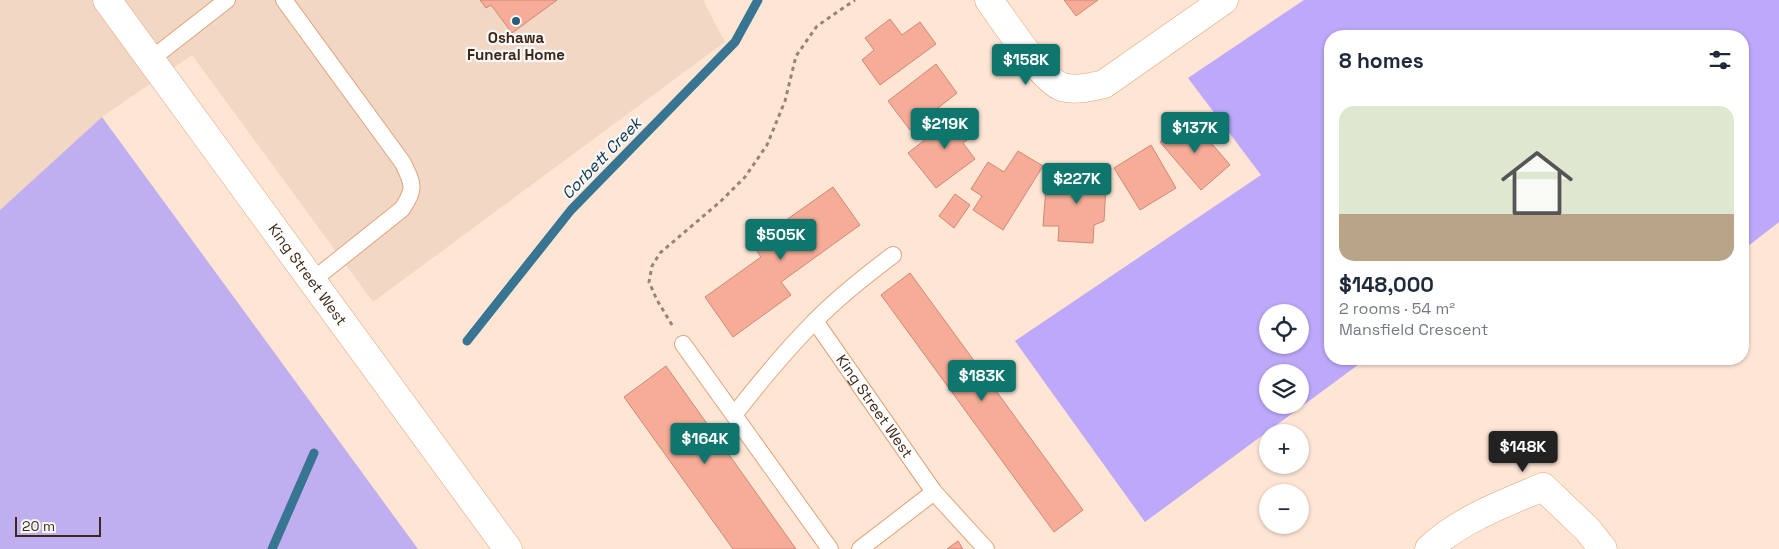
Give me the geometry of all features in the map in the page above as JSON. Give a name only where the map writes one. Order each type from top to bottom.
[{"type":"main road","name":"King Street West","points":[[107,0],[508,549]]},
{"type":"main road","points":[[989,0],[1044,74],[1061,87],[1082,89],[1104,84],[1224,0]]},
{"type":"main road","points":[[1429,549],[1441,537],[1499,505],[1543,488],[1587,529],[1602,549]]},
{"type":"lane","points":[[150,60],[227,0]]},
{"type":"lane","points":[[284,0],[403,163],[412,181],[412,196],[402,209],[313,280]]},
{"type":"lane","points":[[734,415],[766,373],[814,320],[852,286],[893,254]]},
{"type":"lane","name":"King Street West","points":[[814,320],[934,492],[986,549]]},
{"type":"lane","points":[[683,344],[830,549]]},
{"type":"lane","points":[[860,549],[934,492]]},
{"type":"path","points":[[683,344],[657,300],[649,282],[652,266],[660,253],[721,201],[745,177],[767,145],[784,102],[796,56],[817,26],[855,0]]},
{"type":"shaded area","points":[[0,0],[703,0],[725,42],[373,302],[192,55],[102,117],[0,210]]},
{"type":"shaded area","points":[[1304,0],[1779,0],[1779,222],[1749,245],[1749,30],[1324,30],[1324,365],[1358,365],[1309,401],[1309,364],[1259,364],[1259,414],[1291,414],[1278,424],[1259,424],[1259,438],[1145,522],[1015,341],[1261,175],[1188,78]]},
{"type":"shaded area","points":[[102,117],[418,549],[0,549],[0,210]]},
{"type":"building","name":"Oshawa Funeral Home","points":[[480,0],[557,0],[512,33],[491,5],[486,8]]},
{"type":"building","points":[[1064,0],[1098,0],[1076,16]]},
{"type":"building","points":[[890,19],[902,35],[920,22],[936,44],[880,85],[862,60],[874,50],[865,38]]},
{"type":"building","points":[[936,64],[957,93],[910,130],[888,101]]},
{"type":"building","points":[[961,111],[978,132],[963,143],[975,159],[936,188],[908,153]]},
{"type":"building","points":[[1189,117],[1230,165],[1201,190],[1160,142]]},
{"type":"building","points":[[1151,145],[1176,188],[1140,210],[1114,168]]},
{"type":"building","points":[[1018,151],[1043,166],[1003,230],[973,210],[982,196],[971,189],[988,162],[1004,172]]},
{"type":"building","points":[[1069,167],[1107,169],[1104,221],[1094,225],[1093,243],[1058,241],[1059,226],[1043,226],[1046,187],[1068,188]]},
{"type":"building","points":[[833,187],[860,225],[781,282],[791,295],[733,337],[705,297],[761,257],[752,244]]},
{"type":"building","points":[[955,194],[970,205],[954,228],[939,216]]},
{"type":"building","points":[[910,273],[1083,510],[1054,532],[881,295]]},
{"type":"building","points":[[666,366],[796,549],[733,549],[624,397]]},
{"type":"building","points":[[958,541],[963,549],[947,549]]},
{"type":"waterway","name":"Corbett Creek","points":[[467,341],[571,210],[735,42],[758,0]]},
{"type":"waterway","name":"Corbett Creek","points":[[272,549],[314,453]]},
{"type":"place","name":"Oshawa Funeral Home","points":[[516,21]]}]
